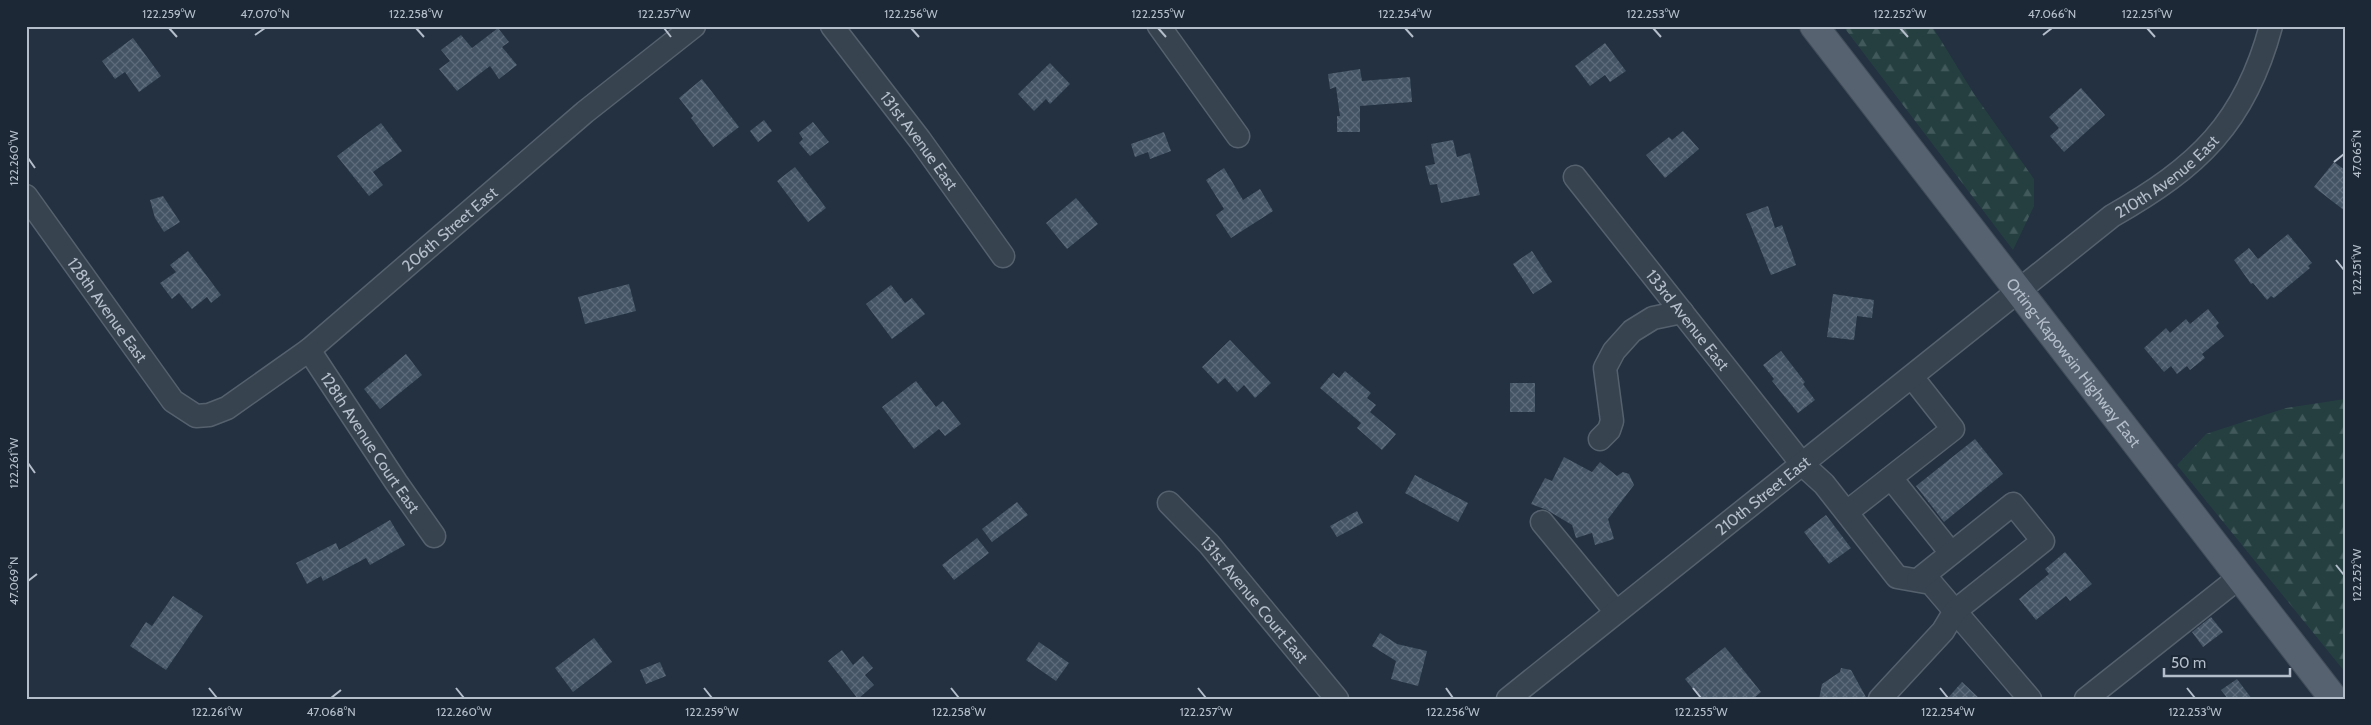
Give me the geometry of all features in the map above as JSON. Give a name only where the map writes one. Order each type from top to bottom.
[{"type":"main road","name":"Orting-Kapowsin Highway East","points":[[1814,26],[2018,293],[2334,699]]},
{"type":"street","name":"206th Street East","points":[[196,416],[208,415],[227,408],[309,350],[570,124],[694,26]]},
{"type":"street","name":"131st Avenue East","points":[[832,26],[920,140],[1003,256]]},
{"type":"street","points":[[1159,26],[1238,136]]},
{"type":"street","name":"210th Avenue East","points":[[2018,293],[2112,216],[2178,175],[2208,145],[2243,101],[2264,55],[2271,26]]},
{"type":"street","name":"133rd Avenue East","points":[[1575,176],[1802,464],[1824,484],[1898,577],[1931,583],[2030,699]]},
{"type":"street","name":"128th Avenue East","points":[[26,196],[173,401],[196,416]]},
{"type":"street","name":"210th Street East","points":[[1509,698],[2018,293]]},
{"type":"street","points":[[1600,439],[1609,430],[1612,421],[1605,368],[1614,351],[1632,331],[1653,318],[1682,312]]},
{"type":"street","name":"128th Avenue Court East","points":[[309,350],[434,536]]},
{"type":"street","points":[[1847,512],[1953,429],[1912,377]]},
{"type":"street","points":[[1891,478],[1952,553]]},
{"type":"street","name":"131st Avenue Court East","points":[[1169,503],[1209,544],[1337,699]]},
{"type":"street","points":[[1880,699],[1943,631],[1955,611],[2043,541],[2013,504],[1918,580]]},
{"type":"street","points":[[1542,522],[1616,612]]},
{"type":"street","points":[[2087,699],[2240,576]]},
{"type":"green space","points":[[1843,26],[1932,26],[1974,94],[2034,179],[2034,206],[2013,250]]},
{"type":"green space","points":[[2345,399],[2345,672],[2177,465],[2206,434],[2286,408]]},
{"type":"building","points":[[498,28],[509,42],[502,47],[517,65],[499,79],[490,66],[457,91],[439,69],[450,61],[441,50],[461,35],[472,48]]},
{"type":"building","points":[[133,38],[161,76],[139,92],[125,72],[115,79],[102,61]]},
{"type":"building","points":[[1605,43],[1626,71],[1610,82],[1605,75],[1590,86],[1575,66]]},
{"type":"building","points":[[1050,63],[1070,84],[1050,104],[1046,99],[1034,111],[1018,94]]},
{"type":"building","points":[[1360,69],[1362,81],[1410,77],[1412,102],[1360,106],[1360,132],[1337,132],[1337,116],[1340,116],[1336,87],[1330,89],[1328,74]]},
{"type":"building","points":[[702,79],[739,127],[713,147],[691,118],[693,116],[679,98]]},
{"type":"building","points":[[2081,88],[2105,115],[2064,152],[2050,136],[2059,128],[2049,117]]},
{"type":"building","points":[[764,120],[772,131],[758,142],[750,131]]},
{"type":"building","points":[[813,122],[829,142],[810,156],[799,143],[803,139],[799,133]]},
{"type":"building","points":[[381,123],[402,151],[373,172],[383,185],[369,196],[337,156]]},
{"type":"building","points":[[1683,131],[1699,149],[1665,178],[1646,155],[1669,137],[1672,140]]},
{"type":"building","points":[[1164,132],[1171,151],[1150,159],[1148,152],[1135,157],[1131,144]]},
{"type":"building","points":[[1453,140],[1457,157],[1470,153],[1480,195],[1441,203],[1437,184],[1430,185],[1425,166],[1435,164],[1431,144]]},
{"type":"building","points":[[2334,162],[2345,170],[2345,211],[2314,187]]},
{"type":"building","points":[[795,167],[826,208],[808,222],[777,181]]},
{"type":"building","points":[[1224,168],[1243,200],[1260,189],[1273,211],[1231,238],[1216,215],[1224,209],[1206,180]]},
{"type":"building","points":[[163,196],[180,222],[164,232],[155,218],[150,200]]},
{"type":"building","points":[[1076,198],[1098,224],[1067,249],[1046,223]]},
{"type":"building","points":[[1768,206],[1775,228],[1782,225],[1796,265],[1771,275],[1746,214]]},
{"type":"building","points":[[2288,234],[2312,263],[2308,266],[2310,268],[2274,298],[2271,296],[2267,300],[2253,283],[2251,284],[2234,260],[2249,248],[2258,259]]},
{"type":"building","points":[[188,251],[221,295],[211,303],[207,297],[192,309],[179,293],[172,299],[160,283],[176,272],[170,265]]},
{"type":"building","points":[[1532,251],[1552,282],[1533,294],[1513,264]]},
{"type":"building","points":[[629,284],[636,311],[585,324],[578,297]]},
{"type":"building","points":[[891,285],[905,303],[912,298],[925,314],[892,339],[866,304]]},
{"type":"building","points":[[1833,294],[1874,300],[1872,318],[1857,316],[1854,340],[1827,337]]},
{"type":"building","points":[[2208,309],[2219,323],[2216,326],[2224,336],[2202,354],[2205,358],[2190,370],[2187,366],[2177,374],[2171,366],[2164,372],[2144,348],[2166,328],[2170,333],[2186,319],[2190,324]]},
{"type":"building","points":[[1230,340],[1271,383],[1255,398],[1244,385],[1237,392],[1225,378],[1218,384],[1202,367]]},
{"type":"building","points":[[1781,351],[1805,382],[1803,384],[1815,400],[1798,413],[1772,381],[1774,379],[1763,365]]},
{"type":"building","points":[[406,354],[422,375],[380,409],[364,389]]},
{"type":"building","points":[[1345,371],[1371,393],[1367,398],[1376,405],[1370,412],[1396,434],[1382,450],[1357,428],[1361,423],[1320,388],[1333,373],[1339,378]]},
{"type":"building","points":[[916,381],[936,407],[943,401],[961,424],[945,436],[939,429],[914,449],[882,407]]},
{"type":"building","points":[[1510,383],[1535,383],[1535,412],[1510,412]]},
{"type":"building","points":[[1975,439],[2003,474],[1944,522],[1916,486]]},
{"type":"building","points":[[1564,457],[1592,472],[1600,462],[1617,476],[1623,472],[1629,474],[1634,485],[1608,519],[1614,539],[1595,545],[1592,533],[1576,538],[1572,525],[1547,510],[1531,504],[1545,478],[1552,481]]},
{"type":"building","points":[[1415,475],[1468,503],[1458,522],[1405,493]]},
{"type":"building","points":[[1017,502],[1028,515],[992,542],[982,529]]},
{"type":"building","points":[[1357,511],[1363,523],[1337,537],[1330,526]]},
{"type":"building","points":[[1826,515],[1851,548],[1829,564],[1804,532]]},
{"type":"building","points":[[390,520],[405,545],[370,565],[366,558],[323,581],[321,576],[307,584],[296,563],[336,543],[339,550]]},
{"type":"building","points":[[977,538],[989,553],[954,580],[942,565]]},
{"type":"building","points":[[2065,552],[2092,584],[2070,601],[2066,596],[2036,620],[2019,599],[2049,574],[2045,569]]},
{"type":"building","points":[[173,596],[203,616],[166,670],[130,646],[146,622],[152,626]]},
{"type":"building","points":[[2211,617],[2223,632],[2203,647],[2192,632]]},
{"type":"building","points":[[1380,633],[1397,644],[1427,651],[1418,686],[1391,679],[1396,661],[1372,646]]},
{"type":"building","points":[[594,638],[612,662],[573,692],[555,668]]},
{"type":"building","points":[[1039,642],[1069,663],[1056,681],[1026,660]]},
{"type":"building","points":[[1725,647],[1761,692],[1753,699],[1701,699],[1685,679]]},
{"type":"building","points":[[842,650],[853,665],[863,656],[873,668],[865,675],[874,685],[858,699],[828,661]]},
{"type":"building","points":[[660,662],[666,676],[646,684],[640,670]]},
{"type":"building","points":[[1841,668],[1851,670],[1867,699],[1819,699],[1822,684],[1840,672]]},
{"type":"building","points":[[2237,679],[2252,699],[2228,699],[2221,690]]},
{"type":"building","points":[[1962,682],[1980,699],[1947,699]]}]
